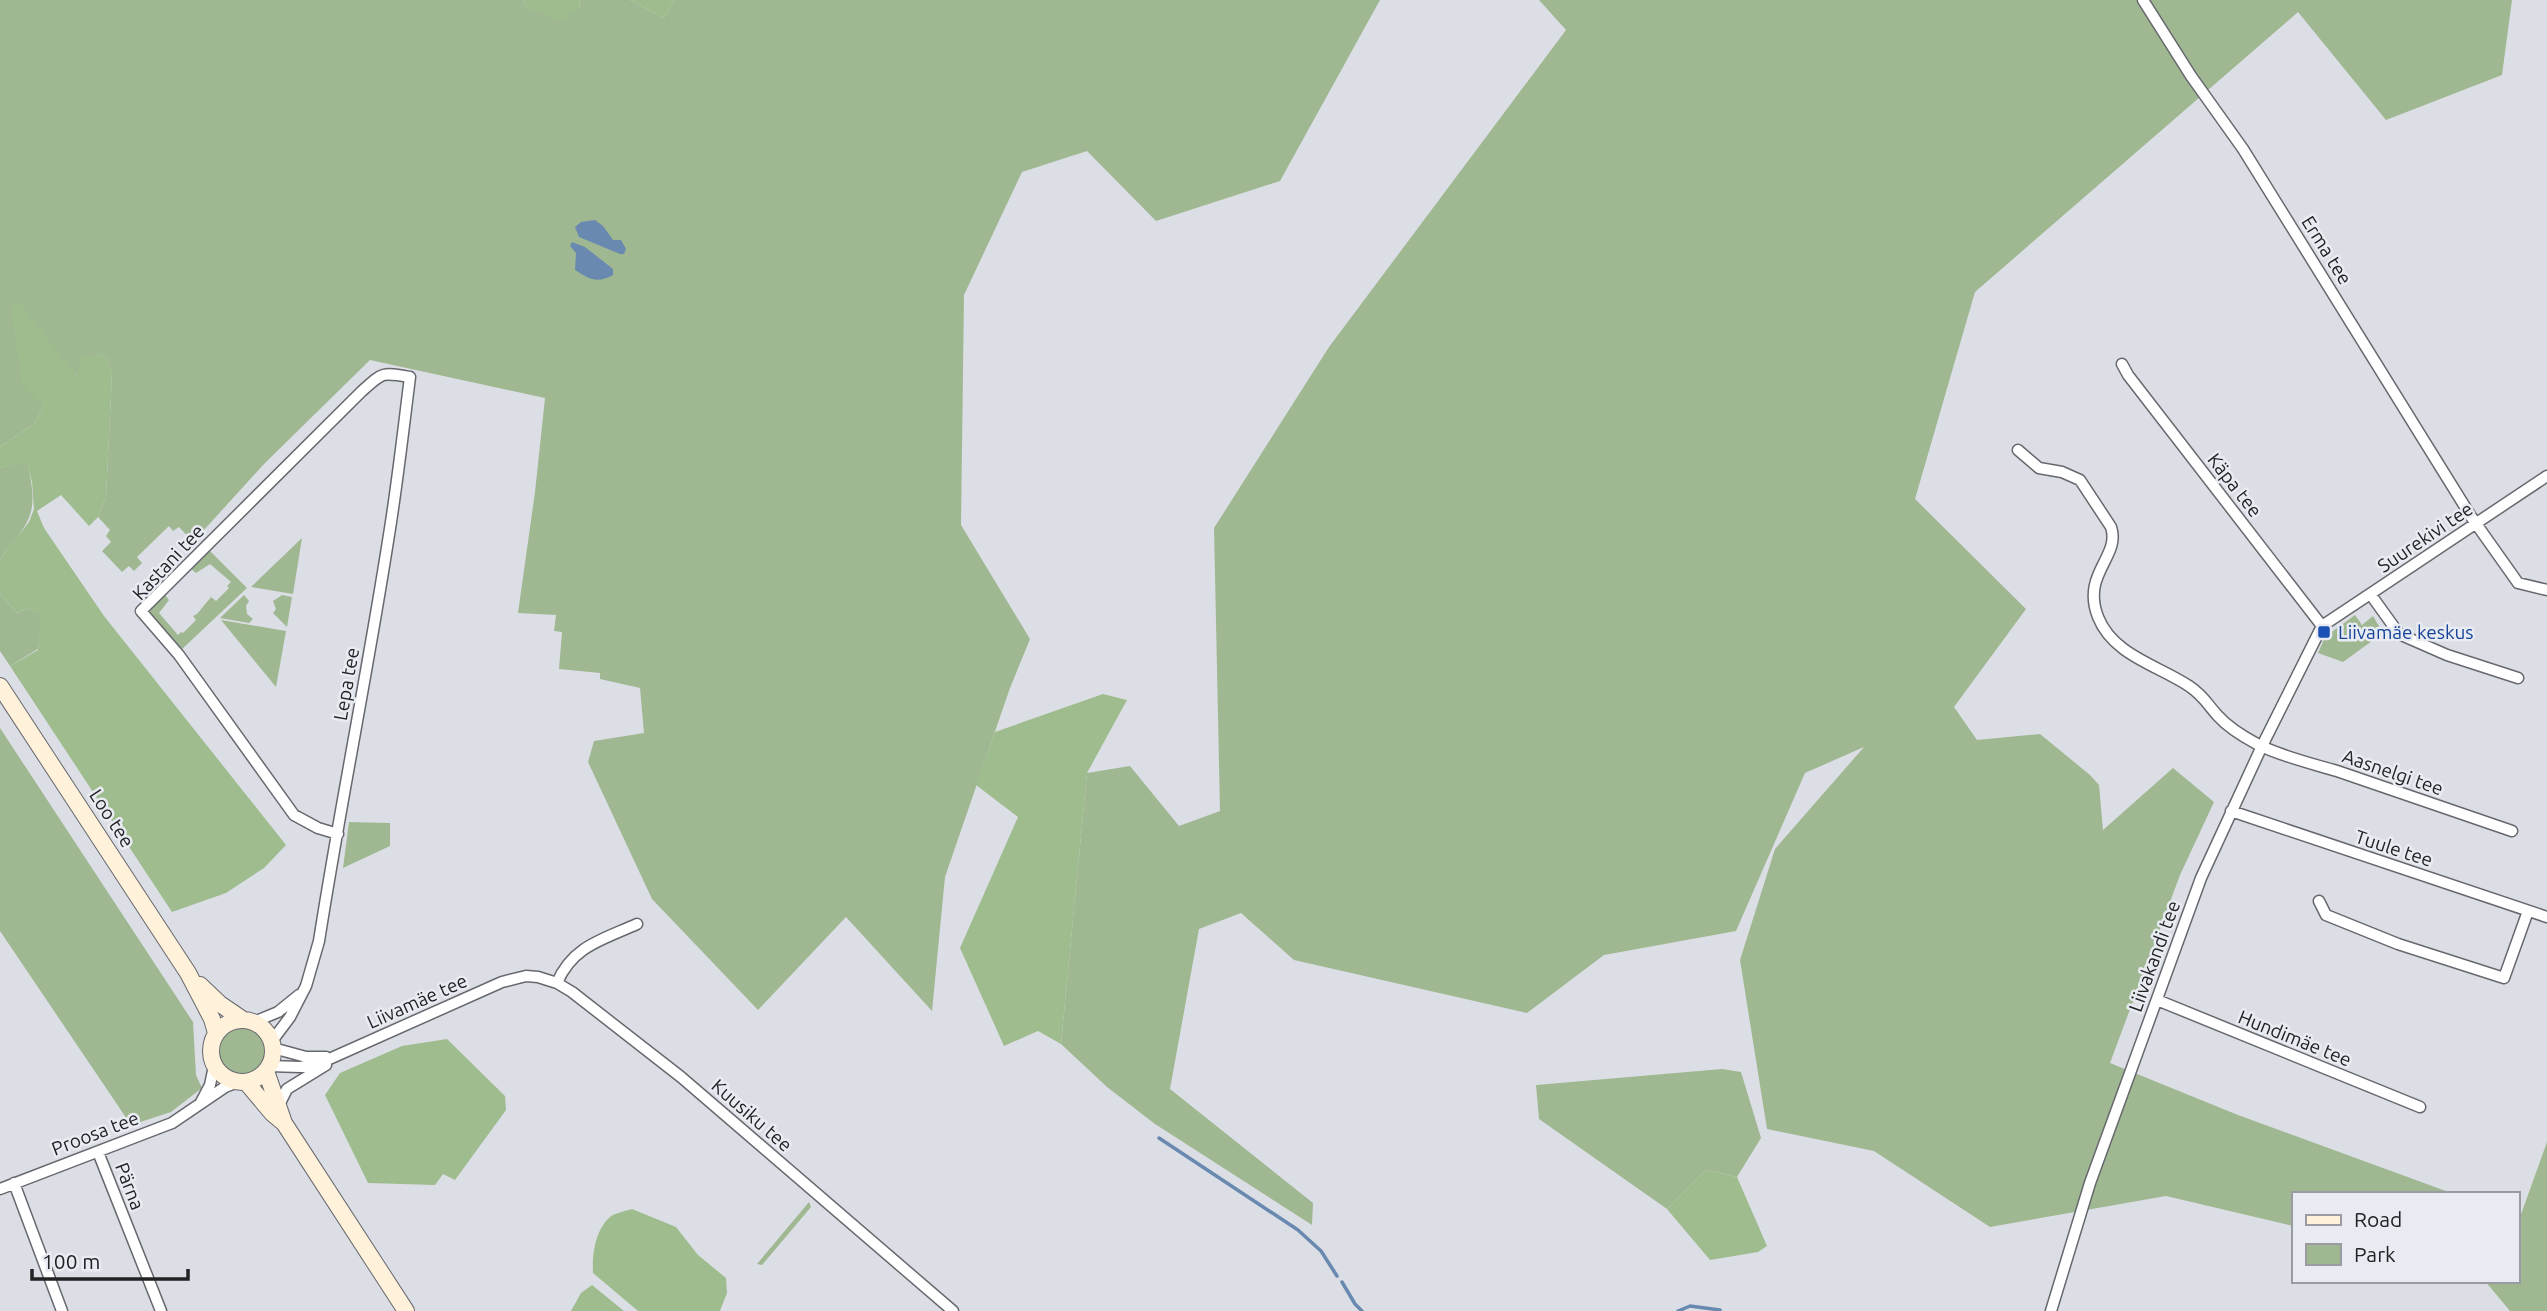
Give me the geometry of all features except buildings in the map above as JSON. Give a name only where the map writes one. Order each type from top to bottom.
[{"type":"street","name":"Erma tee","points":[[2143,0],[2191,76],[2243,149],[2476,522],[2518,583],[2547,590]]},
{"type":"street","name":"Käpa tee","points":[[2122,364],[2322,626]]},
{"type":"street","name":"Kastani tee","points":[[338,834],[318,828],[294,815],[179,655],[141,611],[380,374],[410,377]]},
{"type":"street","name":"Lepa tee","points":[[272,1044],[290,1017],[315,958],[389,539],[410,377]]},
{"type":"street","name":"Aasnelgi tee","points":[[2018,450],[2039,468],[2062,472],[2080,480],[2111,527],[2114,535],[2112,547],[2095,579],[2093,596],[2098,617],[2106,634],[2116,645],[2188,685],[2207,700],[2218,716],[2262,746],[2512,831]]},
{"type":"street","name":"Suurekivi tee","points":[[2322,626],[2547,476]]},
{"type":"street","points":[[2371,595],[2399,634],[2447,655],[2518,678]]},
{"type":"street","name":"Liivakandi tee","points":[[2051,1311],[2091,1184],[2201,878],[2262,746],[2322,626]]},
{"type":"street","name":"Loo tee","points":[[0,687],[188,973],[212,1019],[216,1033]]},
{"type":"street","name":"Tuule tee","points":[[2231,811],[2547,917]]},
{"type":"street","points":[[2319,901],[2326,915],[2398,943],[2504,978],[2528,911]]},
{"type":"street","points":[[557,983],[569,961],[584,948],[638,924]]},
{"type":"street","name":"Loo tee","points":[[188,973],[220,1004],[248,1021]]},
{"type":"street","name":"Kuusiku tee","points":[[513,978],[538,977],[557,983],[610,1020],[681,1077],[953,1311]]},
{"type":"street","name":"Liivamäe tee","points":[[267,1069],[308,1066],[336,1057],[513,978]]},
{"type":"street","points":[[200,1104],[210,1085],[214,1066],[211,1046],[216,1033],[227,1023],[248,1021],[278,1012],[301,993]]},
{"type":"street","name":"Hundimäe tee","points":[[2157,1000],[2420,1107]]},
{"type":"street","points":[[248,1021],[265,1029],[272,1044],[267,1069],[284,1122],[406,1311]]},
{"type":"street","name":"Liivamäe tee","points":[[272,1044],[306,1057],[336,1057]]},
{"type":"street","points":[[279,1105],[287,1088],[322,1069],[336,1057]]},
{"type":"street","points":[[214,1066],[224,1077],[242,1082],[284,1122]]},
{"type":"street","points":[[242,1082],[267,1069]]},
{"type":"street","name":"Proosa tee","points":[[0,1189],[172,1123],[225,1087],[242,1082]]},
{"type":"street","name":"Pärna","points":[[98,1152],[161,1311]]},
{"type":"street","points":[[14,1183],[62,1311]]},
{"type":"green space","points":[[0,0],[523,0],[527,8],[579,9],[580,0],[630,0],[664,18],[674,0],[1380,0],[1280,181],[1156,221],[1087,151],[1022,172],[964,295],[961,525],[1030,639],[1010,688],[945,877],[932,1011],[846,917],[758,1010],[652,899],[588,762],[594,741],[644,733],[640,688],[600,679],[600,673],[559,669],[562,632],[554,631],[556,615],[518,613],[545,398],[370,360],[264,464],[193,542],[179,527],[173,531],[169,526],[137,557],[142,563],[134,571],[129,566],[122,572],[102,551],[111,542],[106,536],[110,530],[98,517],[106,497],[112,373],[106,356],[96,354],[44,406],[35,423],[0,447]]},
{"type":"green space","points":[[523,0],[580,0],[579,9],[561,21],[527,8]]},
{"type":"green space","points":[[630,0],[674,0],[664,18]]},
{"type":"green space","points":[[1539,0],[2512,0],[2502,75],[2386,120],[2298,12],[1975,292],[1915,499],[2026,609],[1954,707],[1977,740],[2040,734],[2099,785],[2103,830],[2173,768],[2214,802],[2180,875],[2110,1063],[2238,1115],[2449,1192],[2292,1192],[2292,1226],[2166,1196],[1990,1227],[1874,1151],[1767,1129],[1740,960],[1775,849],[1864,747],[1805,773],[1736,931],[1604,955],[1527,1013],[1294,960],[1241,913],[1199,929],[1170,1089],[1313,1203],[1312,1225],[1155,1124],[1107,1087],[1061,1044],[1087,773],[1130,766],[1179,826],[1220,811],[1214,528],[1329,347],[1566,30]]},
{"type":"green space","points":[[18,301],[76,375],[82,358],[96,354],[106,355],[112,373],[106,497],[98,517],[89,526],[61,495],[37,511],[44,528],[104,616],[286,845],[264,868],[226,893],[172,912],[10,666],[38,650],[41,616],[27,608],[17,613],[0,594],[0,559],[29,522],[34,509],[27,462],[0,468],[0,447],[35,423],[44,406],[22,384],[11,307]]},
{"type":"green space","points":[[27,461],[32,493],[30,515],[0,559],[0,468]]},
{"type":"green space","points":[[302,538],[293,594],[251,587]]},
{"type":"green space","points":[[210,551],[247,588],[181,650],[149,611],[165,595],[169,600],[159,613],[178,635],[196,620],[193,616],[211,597],[216,601],[229,588],[227,586],[231,582],[210,564],[196,573],[191,569]]},
{"type":"green space","points":[[0,594],[17,613],[27,608],[42,616],[38,649],[10,666],[0,651]]},
{"type":"green space","points":[[244,595],[249,601],[246,606],[247,614],[253,619],[249,623],[220,618]]},
{"type":"green space","points":[[282,595],[292,597],[287,627],[273,613],[276,609],[273,601]]},
{"type":"green space","points":[[2355,615],[2362,625],[2373,616],[2383,633],[2343,662],[2318,653],[2325,637]]},
{"type":"green space","points":[[221,620],[286,631],[276,687]]},
{"type":"green space","points":[[1103,694],[1127,700],[1087,773],[1061,1044],[1038,1031],[1004,1046],[960,948],[1018,817],[976,785],[995,732]]},
{"type":"green space","points":[[0,728],[193,1022],[196,1075],[202,1088],[171,1112],[131,1125],[0,931]]},
{"type":"green space","points":[[349,822],[390,823],[390,846],[343,868]]},
{"type":"green space","points":[[242,1028],[258,1035],[265,1051],[258,1067],[242,1074],[226,1067],[219,1051],[226,1035]]},
{"type":"green space","points":[[447,1039],[505,1096],[506,1110],[455,1180],[443,1174],[435,1185],[368,1183],[325,1095],[340,1073],[402,1046]]},
{"type":"green space","points":[[1722,1069],[1741,1072],[1761,1138],[1737,1177],[1706,1170],[1667,1209],[1539,1119],[1536,1085]]},
{"type":"green space","points":[[2547,1142],[2547,1311],[2510,1311],[2487,1283],[2519,1283],[2520,1217]]},
{"type":"green space","points":[[1706,1170],[1737,1177],[1767,1246],[1758,1252],[1710,1260],[1667,1209]]},
{"type":"green space","points":[[809,1202],[811,1207],[762,1265],[757,1264]]},
{"type":"green space","points":[[632,1209],[676,1227],[698,1255],[726,1278],[727,1293],[720,1311],[638,1311],[593,1273],[594,1251],[605,1222],[612,1216]]},
{"type":"green space","points":[[592,1285],[624,1311],[571,1311],[581,1293]]},
{"type":"water","points":[[595,220],[613,240],[621,240],[626,249],[624,254],[579,237],[575,227],[581,222]]},
{"type":"water","points":[[572,242],[585,247],[613,269],[613,275],[593,279],[575,270],[576,253],[570,246]]},
{"type":"waterway","points":[[1159,1138],[1298,1230],[1321,1251],[1337,1276]]},
{"type":"waterway","points":[[1342,1282],[1362,1311]]},
{"type":"waterway","points":[[1678,1311],[1690,1306],[1720,1310]]},
{"type":"place","name":"Liivamäe keskus","points":[[2324,632]]}]
